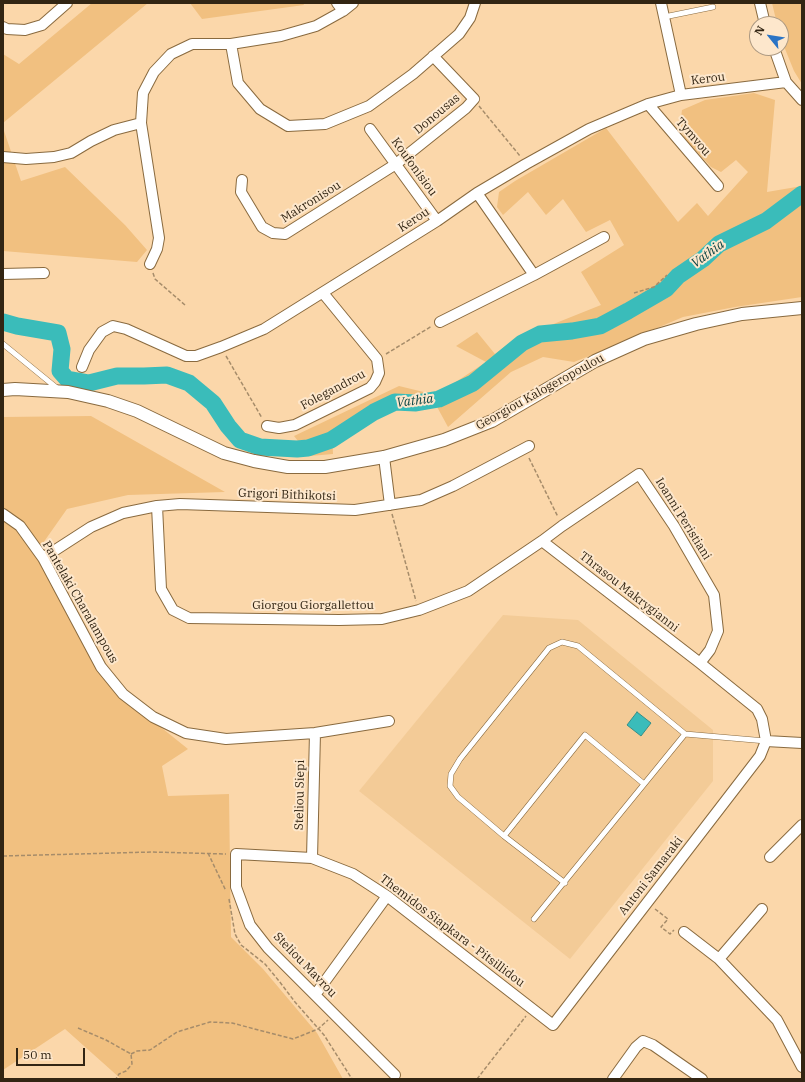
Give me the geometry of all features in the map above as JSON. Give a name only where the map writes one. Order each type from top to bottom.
[{"type":"street","points":[[3,27],[7,30],[24,30],[42,25],[67,3]]},
{"type":"street","points":[[150,264],[157,249],[159,238],[141,123],[143,93],[154,72],[171,54],[192,44],[231,44],[281,36],[316,26],[340,7],[353,3]]},
{"type":"street","points":[[231,44],[238,83],[260,109],[288,126],[325,124],[369,106],[413,74],[459,34],[470,18],[475,3]]},
{"type":"street","points":[[661,3],[680,95]]},
{"type":"street","points":[[760,3],[763,16]]},
{"type":"street","points":[[433,56],[474,99]]},
{"type":"street","points":[[777,56],[786,82],[802,100]]},
{"type":"street","name":"Kerou","points":[[82,367],[90,350],[102,332],[113,326],[126,329],[186,356],[196,356],[221,347],[264,329],[437,221],[477,193],[589,129],[648,104],[680,95],[786,82]]},
{"type":"street","name":"Donousas","points":[[396,164],[466,108],[474,99]]},
{"type":"street","name":"Tymvou","points":[[648,104],[718,186]]},
{"type":"street","points":[[3,157],[26,159],[54,157],[71,152],[114,130],[141,123]]},
{"type":"street","name":"Koufonisiou","points":[[370,129],[437,221]]},
{"type":"street","name":"Makronisou","points":[[242,180],[241,192],[262,227],[273,233],[285,234],[396,164]]},
{"type":"street","points":[[477,193],[534,275]]},
{"type":"street","points":[[440,322],[534,275],[604,237]]},
{"type":"street","points":[[3,274],[44,273]]},
{"type":"street","name":"Folegandrou","points":[[267,426],[279,428],[295,425],[370,388],[375,382],[379,373],[377,359],[323,293]]},
{"type":"street","name":"Georgiou Kalogeropoulou","points":[[3,390],[15,389],[62,392],[108,401],[130,409],[224,453],[254,461],[288,466],[325,467],[384,457],[444,440],[492,421],[595,361],[644,339],[696,324],[742,314],[802,308]]},
{"type":"street","name":"Grigori Bithikotsi","points":[[43,558],[91,527],[123,513],[157,506],[180,504],[355,510],[422,500],[453,486],[526,447]]},
{"type":"street","points":[[384,457],[390,505]]},
{"type":"street","name":"Ioanni Peristiani","points":[[542,541],[639,474],[674,526],[714,595],[718,631],[710,650],[700,663]]},
{"type":"street","name":"Giorgou Giorgallettou","points":[[157,506],[161,589],[173,610],[189,618],[339,620],[382,619],[419,610],[468,590],[542,541]]},
{"type":"street","name":"Pantelaki Charalampous","points":[[3,514],[20,526],[43,558],[100,667],[123,694],[153,717],[186,733],[226,739],[315,733],[389,721]]},
{"type":"street","name":"Thrasou Makrygianni","points":[[542,541],[757,709],[762,719],[766,741]]},
{"type":"street","name":"Steliou Siepi","points":[[312,858],[315,733]]},
{"type":"street","points":[[766,741],[802,743]]},
{"type":"street","name":"Antoni Samaraki","points":[[553,1025],[760,756],[766,741]]},
{"type":"street","points":[[770,857],[801,829]]},
{"type":"street","name":"Themidos Siapkara - Pitsillidou","points":[[236,854],[312,858],[353,874],[387,896],[553,1025]]},
{"type":"street","name":"Steliou Mavrou","points":[[236,854],[236,887],[250,925],[268,948],[394,1075]]},
{"type":"street","points":[[315,995],[387,896]]},
{"type":"street","points":[[719,959],[762,909]]},
{"type":"street","points":[[684,932],[719,959],[777,1020],[802,1067]]},
{"type":"street","points":[[613,1079],[636,1047],[643,1042],[653,1045],[702,1079]]},
{"type":"lane","points":[[664,17],[713,7]]},
{"type":"lane","points":[[3,344],[62,392]]},
{"type":"lane","points":[[565,883],[504,836],[458,797],[450,786],[451,774],[460,759],[549,648],[562,642],[578,646],[685,734],[766,741]]},
{"type":"lane","points":[[534,919],[565,883],[685,734]]},
{"type":"lane","points":[[504,836],[585,735],[644,784]]},
{"type":"path","points":[[474,99],[485,115],[526,164]]},
{"type":"path","points":[[150,264],[155,279],[185,305]]},
{"type":"path","points":[[634,293],[654,287],[667,275]]},
{"type":"path","points":[[377,359],[440,322]]},
{"type":"path","points":[[221,347],[267,426]]},
{"type":"path","points":[[526,447],[562,526]]},
{"type":"path","points":[[390,505],[419,610]]},
{"type":"path","points":[[3,856],[152,852],[236,854]]},
{"type":"path","points":[[208,853],[227,892]]},
{"type":"path","points":[[229,899],[235,934],[241,945],[265,964],[279,980],[295,1002],[324,1035],[352,1079]]},
{"type":"path","points":[[660,913],[668,919],[661,927],[670,934],[678,926],[684,932]]},
{"type":"path","points":[[477,1079],[532,1009]]},
{"type":"path","points":[[131,1054],[137,1051],[150,1050],[177,1032],[210,1022],[232,1023],[293,1040],[318,1029],[335,1014]]},
{"type":"path","points":[[78,1028],[106,1040],[131,1054]]},
{"type":"path","points":[[116,1079],[119,1074],[126,1071],[132,1064],[131,1054]]},
{"type":"shaded area","points":[[92,3],[148,3],[3,123],[3,54],[19,64]]},
{"type":"shaded area","points":[[190,3],[303,3],[304,5],[202,19]]},
{"type":"shaded area","points":[[772,3],[802,3],[802,84],[794,71],[788,56],[789,16],[775,16]]},
{"type":"shaded area","points":[[754,93],[775,100],[767,192],[802,186],[802,297],[735,307],[683,317],[574,362],[543,357],[511,372],[448,427],[436,405],[395,410],[332,433],[333,454],[310,456],[294,436],[399,386],[436,395],[486,362],[456,346],[477,332],[495,354],[520,335],[551,325],[601,305],[581,272],[624,245],[610,220],[586,232],[563,199],[546,215],[528,192],[503,215],[497,207],[499,192],[515,181],[606,128],[678,222],[697,203],[708,216],[748,172],[736,160],[721,172],[711,167],[685,139],[680,126],[682,110],[705,100]]},
{"type":"shaded area","points":[[3,128],[21,181],[65,167],[125,225],[147,250],[137,262],[3,251]]},
{"type":"shaded area","points":[[91,416],[225,492],[128,495],[67,509],[36,553],[112,688],[188,749],[162,766],[168,796],[229,794],[231,937],[263,969],[317,1033],[343,1079],[121,1079],[65,1029],[3,1070],[3,417]]},
{"type":"shaded area","points":[[503,615],[578,620],[713,730],[713,781],[570,959],[359,791]]},
{"type":"water","points":[[637,712],[651,723],[641,736],[627,725]]},
{"type":"waterway","name":"Vathia","points":[[3,322],[58,333],[62,349],[60,371],[67,379],[89,383],[117,376],[167,375],[189,383],[213,403],[228,426],[240,440],[260,447],[297,449],[308,448],[331,440],[374,412],[395,402],[416,403],[439,399],[473,383],[522,343],[540,334],[572,331],[600,326],[666,289],[678,276],[703,259],[719,244],[766,221],[802,194]]}]
